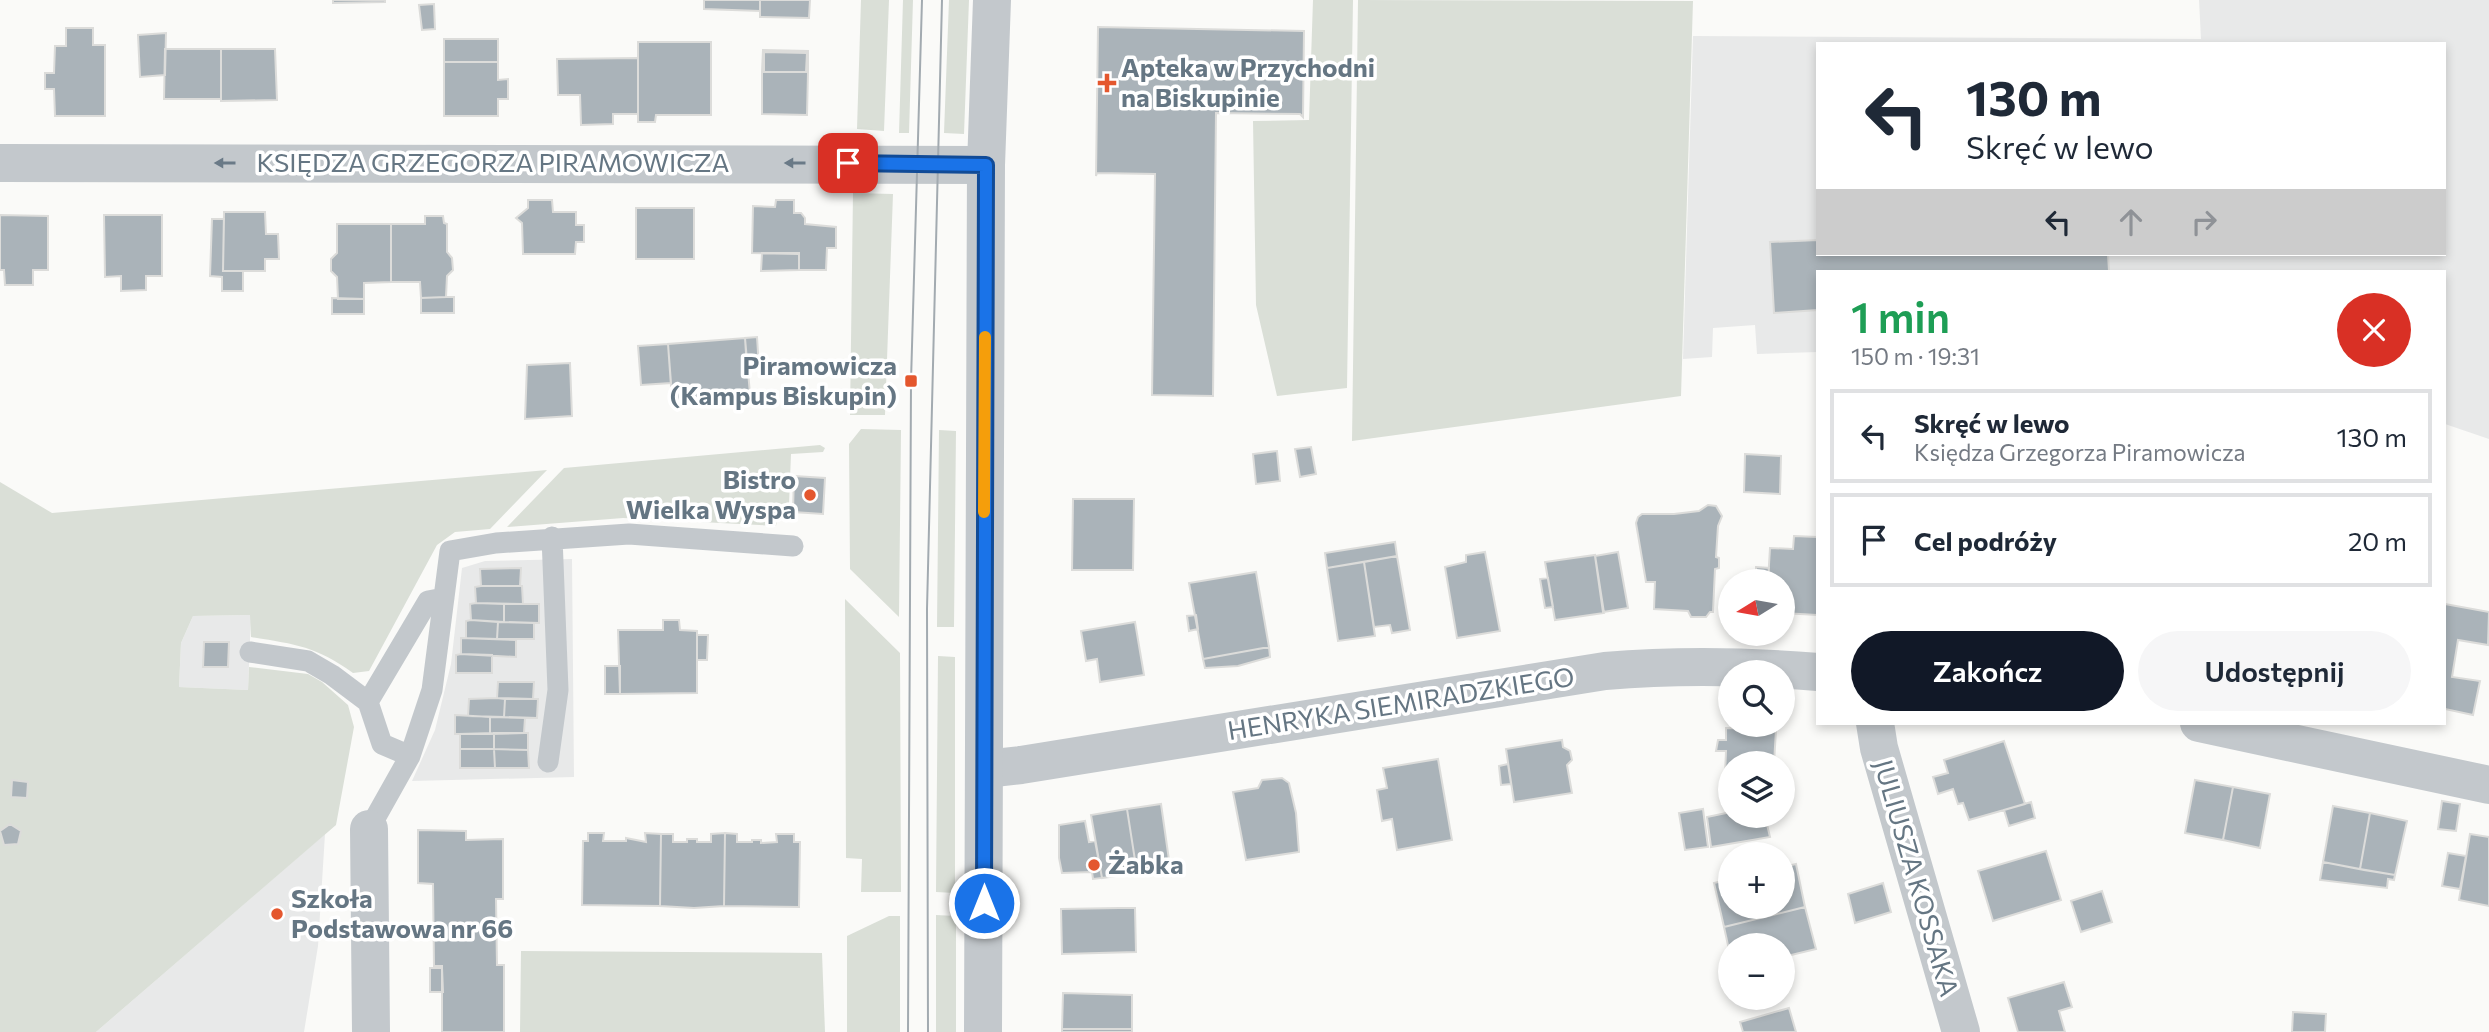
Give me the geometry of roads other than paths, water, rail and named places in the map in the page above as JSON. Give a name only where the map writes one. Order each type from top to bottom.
[{"type":"street","points":[[983,1032],[986,165],[992,0]]},
{"type":"street","name":"KSIĘDZA GRZEGORZA PIRAMOWICZA","points":[[0,163],[986,165]]},
{"type":"street","name":"HENRYKA SIEMIRADZKIEGO","points":[[985,769],[1605,671],[1665,666],[1816,672]]},
{"type":"street","name":"JULIUSZA KOSSAKA","points":[[1875,725],[1879,748],[1961,1032]]},
{"type":"street","points":[[2208,725],[2489,785]]},
{"type":"street","points":[[369,829],[370,1032]]},
{"type":"lane","points":[[369,829],[410,756],[432,690],[450,551],[552,537],[629,534],[793,546]]},
{"type":"lane","points":[[548,762],[558,691],[552,537]]},
{"type":"lane","points":[[368,702],[428,601],[444,598]]},
{"type":"lane","points":[[250,652],[307,661],[332,675],[368,702],[382,744],[410,756]]},
{"type":"tram line","points":[[908,1032],[911,381],[922,0]]},
{"type":"tram line","points":[[928,1032],[927,609],[942,0]]},
{"type":"place","name":"Apteka w Przychodni na Biskupinie","points":[[1107,83]]},
{"type":"place","name":"Piramowicza (Kampus Biskupin)","points":[[911,381]]},
{"type":"place","name":"Bistro Wielka Wyspa","points":[[810,495]]},
{"type":"place","name":"Żabka","points":[[1094,865]]},
{"type":"place","name":"Szkoła Podstawowa nr 66","points":[[277,914]]}]
